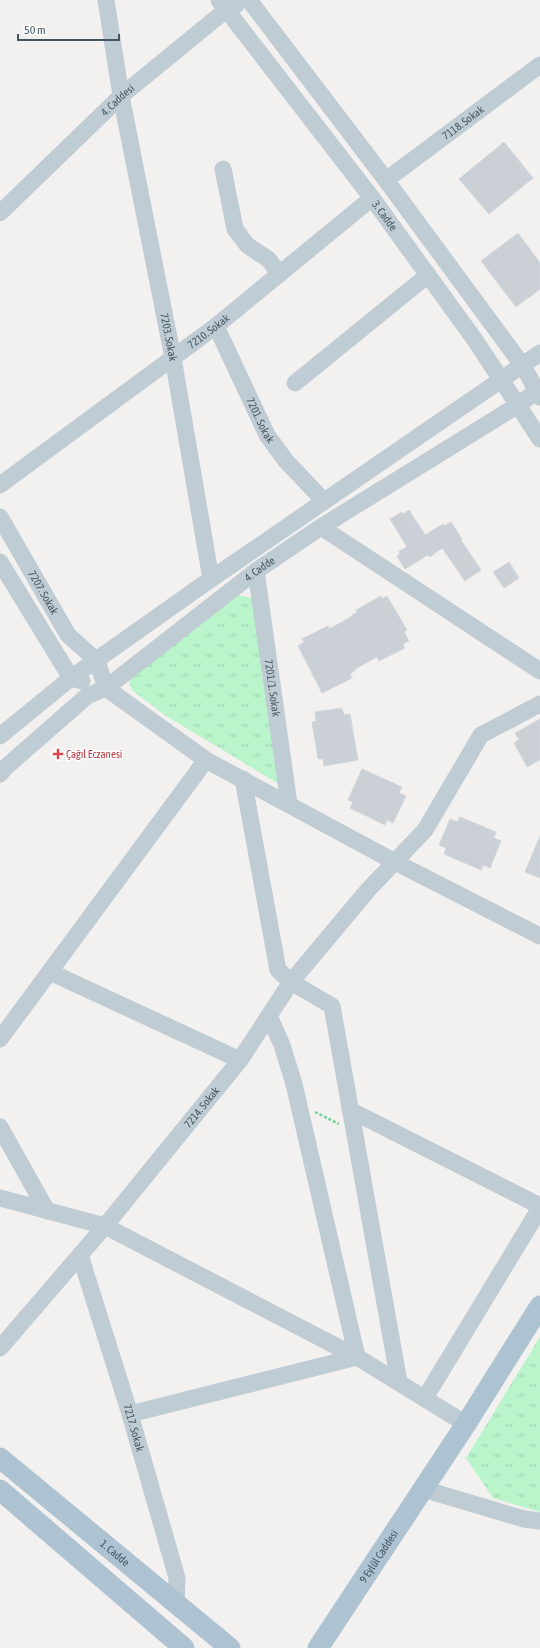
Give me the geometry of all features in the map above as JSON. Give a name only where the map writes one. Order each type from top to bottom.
[{"type":"main road","name":"9 Eylül Caddesi","points":[[318,1648],[336,1623],[466,1424],[540,1306]]},
{"type":"main road","name":"1. Cadde","points":[[0,1458],[230,1648]]},
{"type":"main road","points":[[0,1490],[184,1648]]},
{"type":"main road","name":"9 Eylül Caddesi","points":[[328,1648],[336,1623]]},
{"type":"street","points":[[106,0],[121,96]]},
{"type":"street","name":"4. Caddesi","points":[[0,213],[121,96],[222,5],[245,0]]},
{"type":"street","name":"3. Cadde","points":[[249,0],[386,180],[523,366],[539,393]]},
{"type":"street","name":"3. Cadde","points":[[222,5],[372,198],[502,379],[540,439]]},
{"type":"street","name":"7118. Sokak","points":[[386,180],[540,65]]},
{"type":"street","name":"7203. Sokak","points":[[121,96],[172,358],[212,579]]},
{"type":"street","points":[[223,169],[235,229],[247,245],[268,259],[280,274]]},
{"type":"street","name":"7210. Sokak","points":[[0,485],[216,326],[372,198]]},
{"type":"street","points":[[296,383],[428,275]]},
{"type":"street","name":"7201. Sokak","points":[[216,326],[267,435],[286,461],[324,501]]},
{"type":"street","name":"4. Cadde","points":[[0,736],[71,678],[324,501],[540,353]]},
{"type":"street","name":"4. Cadde","points":[[0,774],[6,767],[87,696],[106,688],[256,571],[322,527],[518,404],[539,393]]},
{"type":"street","name":"7207. Sokak","points":[[0,517],[68,635],[97,660]]},
{"type":"street","points":[[322,527],[540,672]]},
{"type":"street","name":"7207. Sokak","points":[[0,562],[71,678]]},
{"type":"street","name":"7201/1. Sokak","points":[[256,571],[288,804]]},
{"type":"street","points":[[97,660],[106,688]]},
{"type":"street","points":[[71,678],[106,688],[206,760],[395,862],[540,936]]},
{"type":"street","name":"7214. Sokak","points":[[0,1348],[105,1226],[240,1060],[291,982],[368,890],[425,830],[482,735],[540,704]]},
{"type":"street","points":[[0,1040],[206,760]]},
{"type":"street","points":[[242,779],[278,970],[291,982],[332,1006],[399,1382]]},
{"type":"street","points":[[50,972],[240,1060]]},
{"type":"street","points":[[269,1016],[282,1045],[298,1104],[357,1357]]},
{"type":"street","points":[[350,1110],[540,1207],[425,1398]]},
{"type":"street","points":[[0,1127],[47,1211]]},
{"type":"street","points":[[0,1198],[105,1226],[357,1357],[466,1424]]},
{"type":"street","name":"7217. Sokak","points":[[80,1255],[130,1414],[177,1578],[176,1603]]},
{"type":"street","points":[[130,1414],[357,1357]]},
{"type":"street","points":[[423,1489],[524,1519],[540,1521]]},
{"type":"path","points":[[298,1104],[354,1131]]},
{"type":"green space","points":[[238,595],[252,598],[279,784],[166,716],[133,691],[129,684],[133,672]]},
{"type":"green space","points":[[540,1337],[540,1512],[493,1498],[466,1458]]},
{"type":"building","points":[[504,142],[533,178],[489,214],[459,179]]},
{"type":"building","points":[[518,233],[540,263],[540,289],[516,307],[481,261]]},
{"type":"building","points":[[409,510],[425,535],[443,524],[444,526],[451,522],[481,570],[465,581],[442,548],[430,557],[428,555],[405,569],[397,556],[400,554],[399,551],[407,547],[390,519]]},
{"type":"building","points":[[509,562],[519,578],[504,588],[493,572]]},
{"type":"building","points":[[381,596],[382,599],[387,596],[407,630],[404,632],[409,641],[403,644],[405,648],[379,661],[377,657],[355,669],[356,670],[350,674],[352,678],[322,693],[298,646],[304,642],[302,639],[328,626],[329,629],[351,617],[357,612],[356,610]]},
{"type":"building","points":[[342,708],[344,715],[350,714],[358,760],[324,766],[323,759],[318,759],[312,722],[316,721],[315,712]]},
{"type":"building","points":[[540,719],[540,760],[527,767],[514,743],[519,739],[515,733]]},
{"type":"building","points":[[362,769],[402,787],[399,793],[406,796],[393,823],[387,820],[385,825],[350,808],[353,802],[348,800]]},
{"type":"building","points":[[460,817],[496,832],[494,838],[501,841],[490,868],[483,865],[481,870],[444,854],[446,848],[439,845],[450,819],[457,822]]},
{"type":"building","points":[[540,836],[540,878],[525,872]]},
{"type":"place","name":"Çağıl Eczanesi","points":[[58,754]]}]
